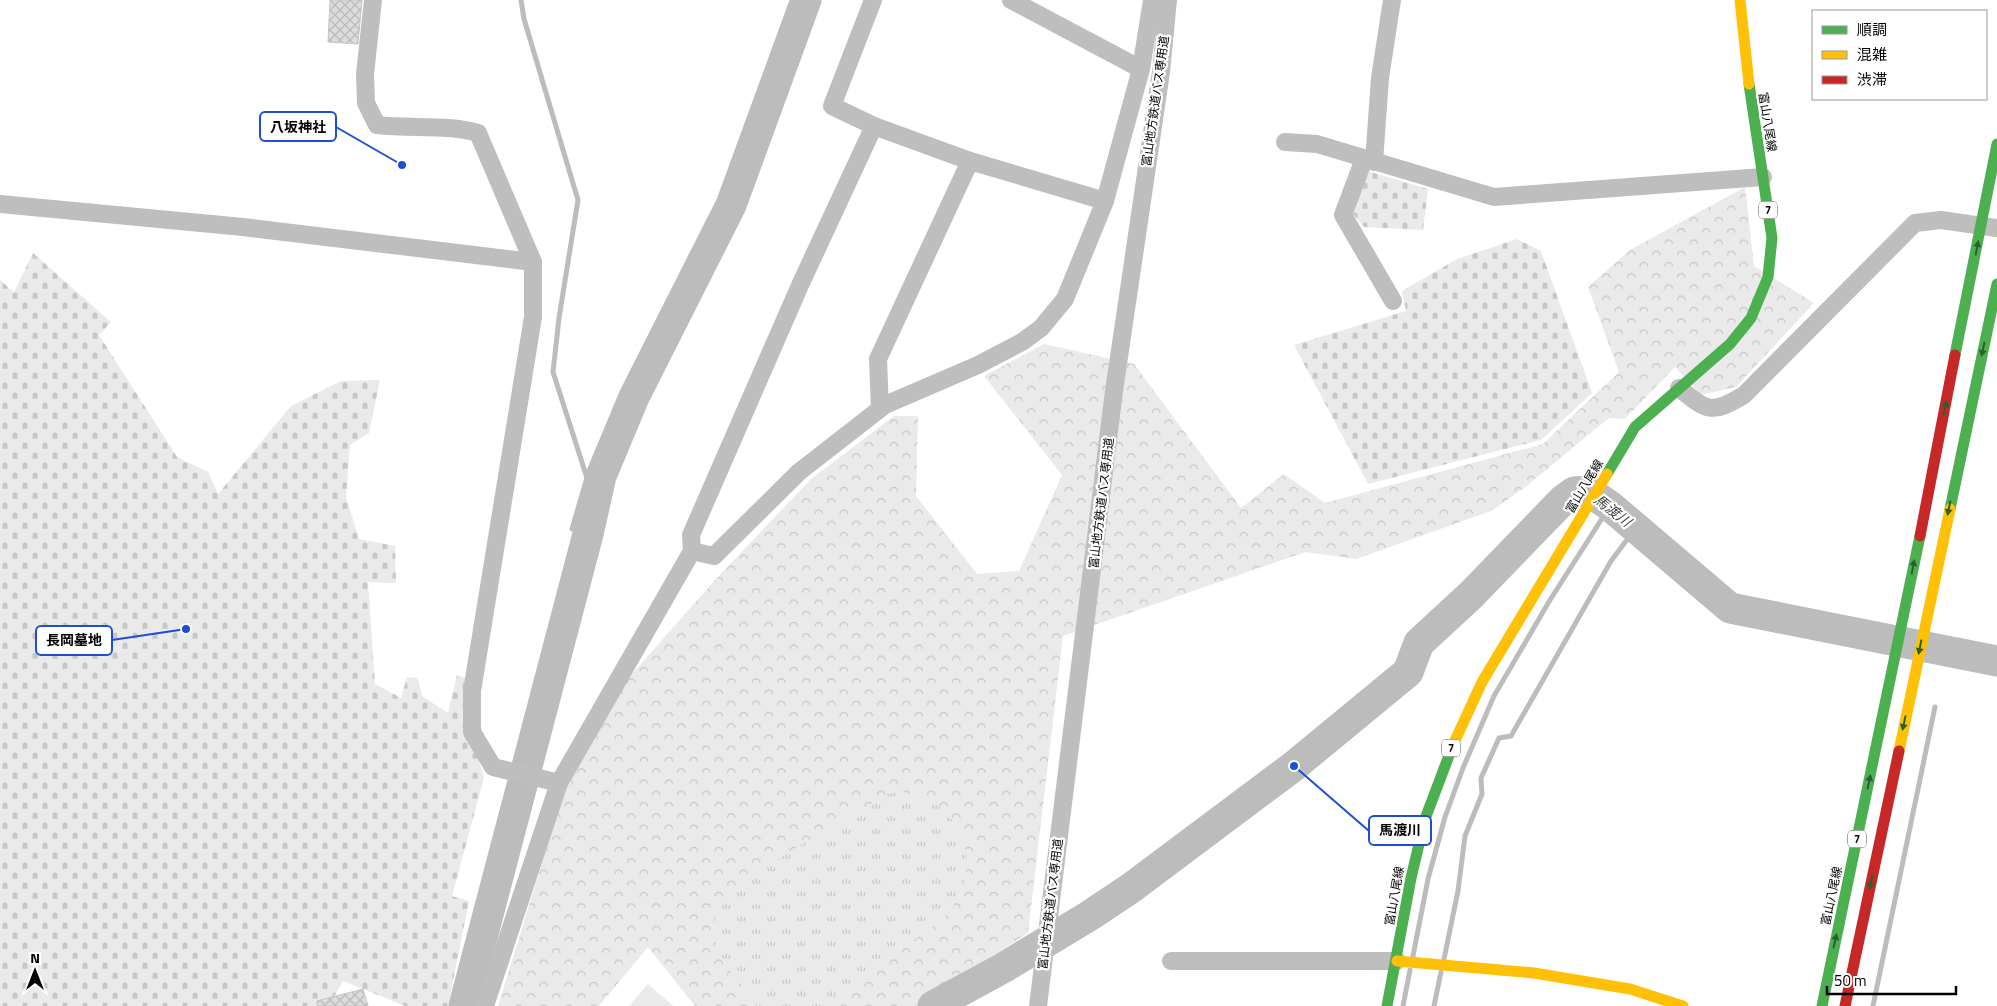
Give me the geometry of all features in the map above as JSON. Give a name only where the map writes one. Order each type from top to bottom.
[{"type":"main road","name":"富山八尾線","points":[[1388,1006],[1411,878],[1425,819],[1455,738],[1482,682],[1635,427],[1730,344],[1751,318],[1768,276],[1772,238],[1748,77],[1740,0]]},
{"type":"main road","name":"富山八尾線","points":[[1822,1006],[1904,615],[1989,227],[1997,144]]},
{"type":"main road","name":"7","points":[[1844,1006],[1997,284]]},
{"type":"main road","points":[[1397,961],[1534,973],[1630,989],[1683,1006]]},
{"type":"street","points":[[373,0],[365,74],[366,103],[377,125],[407,129],[459,128],[478,133],[533,262],[533,317],[472,691],[472,732],[493,767],[560,783]]},
{"type":"street","points":[[873,0],[832,106],[874,126],[970,160],[1105,201]]},
{"type":"street","points":[[1011,0],[1141,69]]},
{"type":"street","points":[[692,552],[714,556],[799,472],[880,409],[978,365],[1022,342],[1041,328],[1065,299],[1105,201],[1141,69],[1152,0]]},
{"type":"street","name":"富山地方鉄道バス専用道","points":[[1038,1006],[1114,391],[1161,72],[1168,0]]},
{"type":"street","points":[[1392,0],[1369,160],[1343,215],[1393,301]]},
{"type":"street","points":[[486,1006],[560,783],[692,552],[691,535],[797,292],[874,126]]},
{"type":"street","points":[[1285,142],[1317,144],[1494,197],[1763,177]]},
{"type":"street","points":[[880,409],[878,359],[970,160]]},
{"type":"street","points":[[0,204],[243,227],[533,262]]},
{"type":"street","points":[[1679,388],[1703,407],[1723,408],[1744,395],[1758,382],[1915,223],[1941,220],[1989,227]]},
{"type":"street","points":[[1171,961],[1397,961]]},
{"type":"green space","points":[[1364,170],[1428,189],[1423,230],[1364,227],[1351,212]]},
{"type":"green space","points":[[1745,187],[1754,266],[1814,303],[1736,387],[1701,395],[1675,367],[1625,419],[1609,418],[1524,488],[1491,511],[1356,559],[1305,552],[1063,636],[1028,933],[916,1006],[695,1006],[648,947],[599,1006],[498,1006],[565,789],[631,675],[717,578],[811,479],[894,416],[918,416],[916,496],[977,574],[1019,571],[1062,475],[984,376],[1044,344],[1134,364],[1241,508],[1284,474],[1325,503],[1543,444],[1619,372],[1588,287],[1630,250]]},
{"type":"green space","points":[[1517,239],[1541,251],[1592,393],[1541,440],[1368,484],[1294,345],[1406,311],[1402,291],[1457,259]]},
{"type":"green space","points":[[33,253],[111,322],[99,335],[177,457],[208,472],[218,494],[291,406],[341,381],[380,380],[369,433],[350,445],[346,497],[359,539],[395,546],[396,583],[368,582],[375,684],[401,698],[407,677],[418,679],[422,696],[448,713],[457,675],[469,680],[477,754],[484,778],[452,896],[469,901],[448,1006],[405,1006],[343,981],[329,1006],[0,1006],[0,280],[14,292]]},
{"type":"green space","points":[[902,792],[924,799],[940,807],[955,823],[962,837],[966,851],[965,881],[960,895],[952,908],[942,920],[821,1006],[757,1006],[738,979],[725,966],[714,946],[712,926],[719,905],[727,894],[791,851],[887,794]]},
{"type":"green space","points":[[648,984],[673,1006],[629,1006]]},
{"type":"building","points":[[330,0],[362,0],[358,44],[328,42]]},
{"type":"building","points":[[363,989],[368,1006],[317,1006],[317,1001]]},
{"type":"waterway","points":[[521,0],[524,19],[578,200],[559,318],[553,372],[587,478],[572,529],[588,534]]},
{"type":"waterway","points":[[464,1006],[588,534],[601,476],[634,397],[731,205],[806,0]]},
{"type":"waterway","name":"馬渡川","points":[[933,1006],[1003,968],[1089,916],[1131,888],[1294,766],[1408,672],[1419,643],[1471,595],[1563,500],[1574,492],[1588,491],[1610,506],[1730,608],[1997,661]]},
{"type":"waterway","points":[[1413,956],[1428,879],[1445,817],[1463,768],[1494,696],[1550,600],[1610,506]]},
{"type":"waterway","points":[[1444,959],[1458,891],[1465,836],[1482,794],[1481,778],[1499,738],[1511,736],[1611,561],[1626,541],[1640,531]]},
{"type":"waterway","points":[[1873,1006],[1935,707]]},
{"type":"waterway","points":[[1403,1006],[1410,970]]},
{"type":"waterway","points":[[1434,1006],[1441,972]]},
{"type":"traffic: fast","points":[[1607,474],[1635,427],[1730,344],[1751,318],[1768,277],[1772,238],[1749,84]]},
{"type":"traffic: fast","points":[[1955,355],[1997,144]]},
{"type":"traffic: fast","points":[[1950,509],[1997,284]]},
{"type":"traffic: fast","points":[[1822,1006],[1920,536]]},
{"type":"traffic: fast","points":[[1387,1006],[1411,878],[1425,819],[1453,745]]},
{"type":"traffic: slow","points":[[1740,0],[1749,84]]},
{"type":"traffic: slow","points":[[1453,745],[1482,682],[1607,474]]},
{"type":"traffic: slow","points":[[1899,751],[1950,509]]},
{"type":"traffic: slow","points":[[1397,961],[1534,973],[1630,989],[1683,1006]]},
{"type":"traffic: jam","points":[[1920,536],[1955,355]]},
{"type":"traffic: jam","points":[[1845,1006],[1899,751]]},
{"type":"place","name":"八坂神社","points":[[402,165]]},
{"type":"place","name":"長岡墓地","points":[[186,629]]},
{"type":"place","name":"馬渡川","points":[[1294,766]]}]
